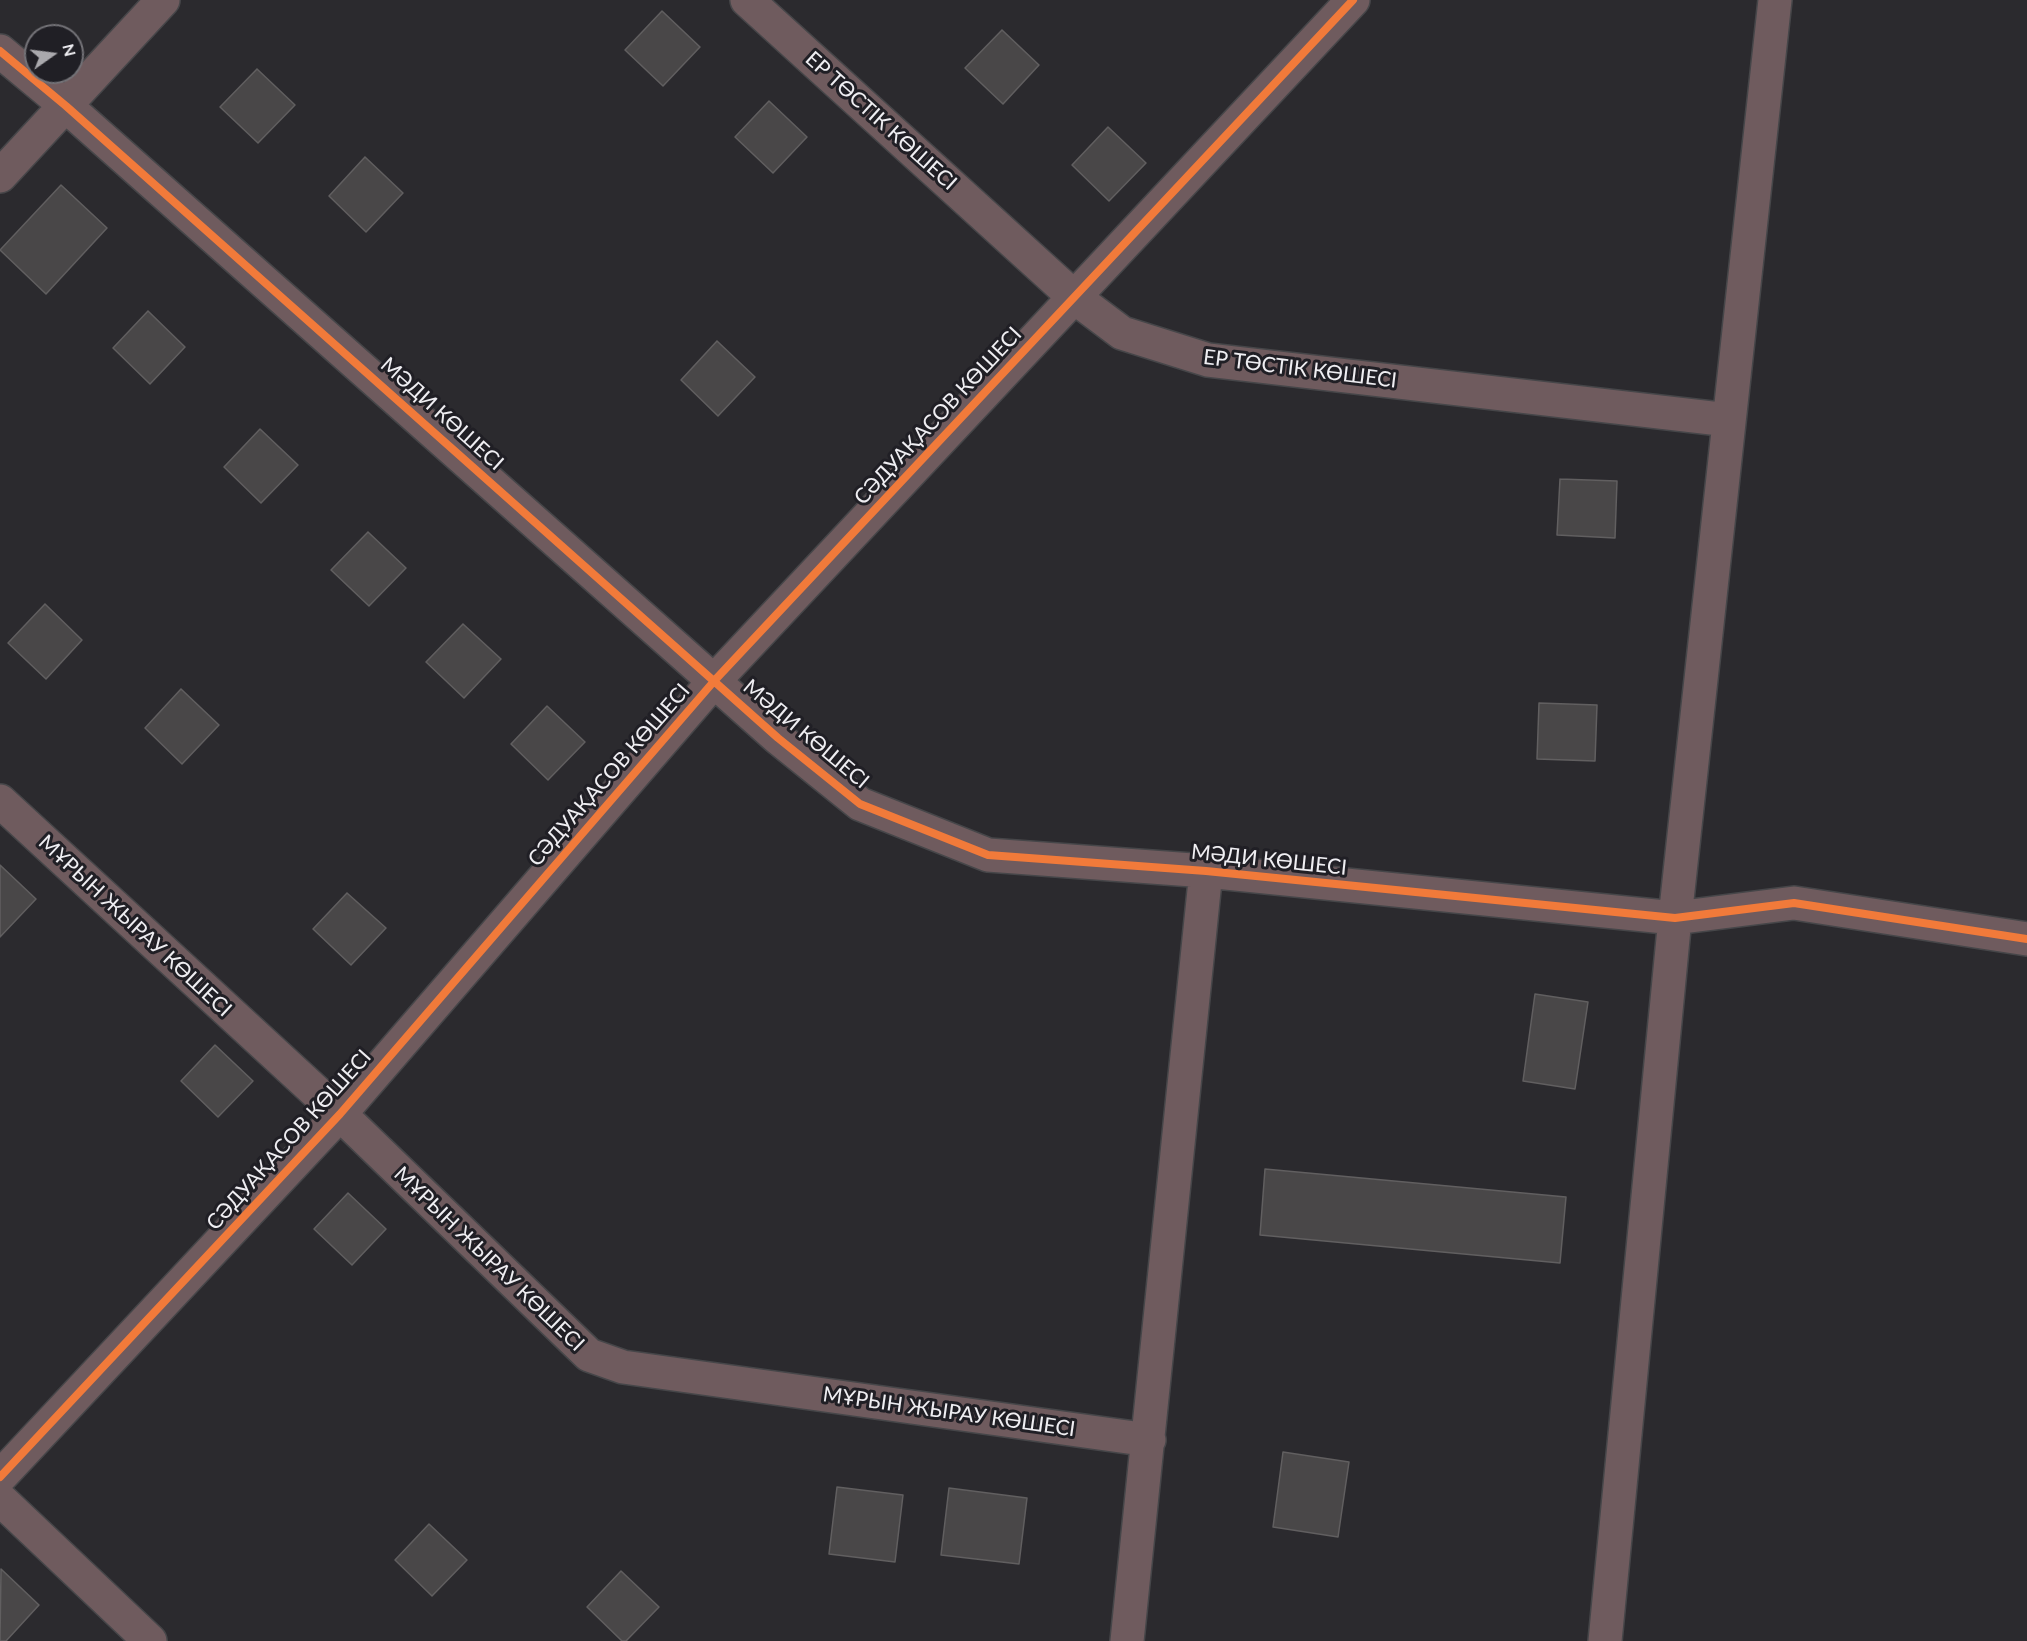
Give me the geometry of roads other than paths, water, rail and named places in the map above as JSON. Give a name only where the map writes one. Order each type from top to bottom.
[{"type":"street","points":[[0,176],[163,0]]},
{"type":"street","name":"ЕР ТӨСТІК КӨШЕСІ","points":[[747,0],[1074,297],[1122,333],[1208,360],[1729,420]]},
{"type":"street","name":"СӘДУАҚАСОВ КӨШЕСІ","points":[[0,1477],[340,1114],[715,680],[1353,0]]},
{"type":"street","points":[[1605,1641],[1675,918],[1774,0]]},
{"type":"street","name":"МӘДИ КӨШЕСІ","points":[[0,51],[66,106],[778,738],[860,804],[988,855],[1206,872],[1675,918],[1794,903],[2027,939]]},
{"type":"street","name":"МҰРЫН ЖЫРАУ КӨШЕСІ","points":[[0,801],[340,1114],[589,1355],[623,1367],[1149,1440]]},
{"type":"street","points":[[1127,1641],[1206,872]]},
{"type":"street","points":[[0,1499],[150,1641]]}]
